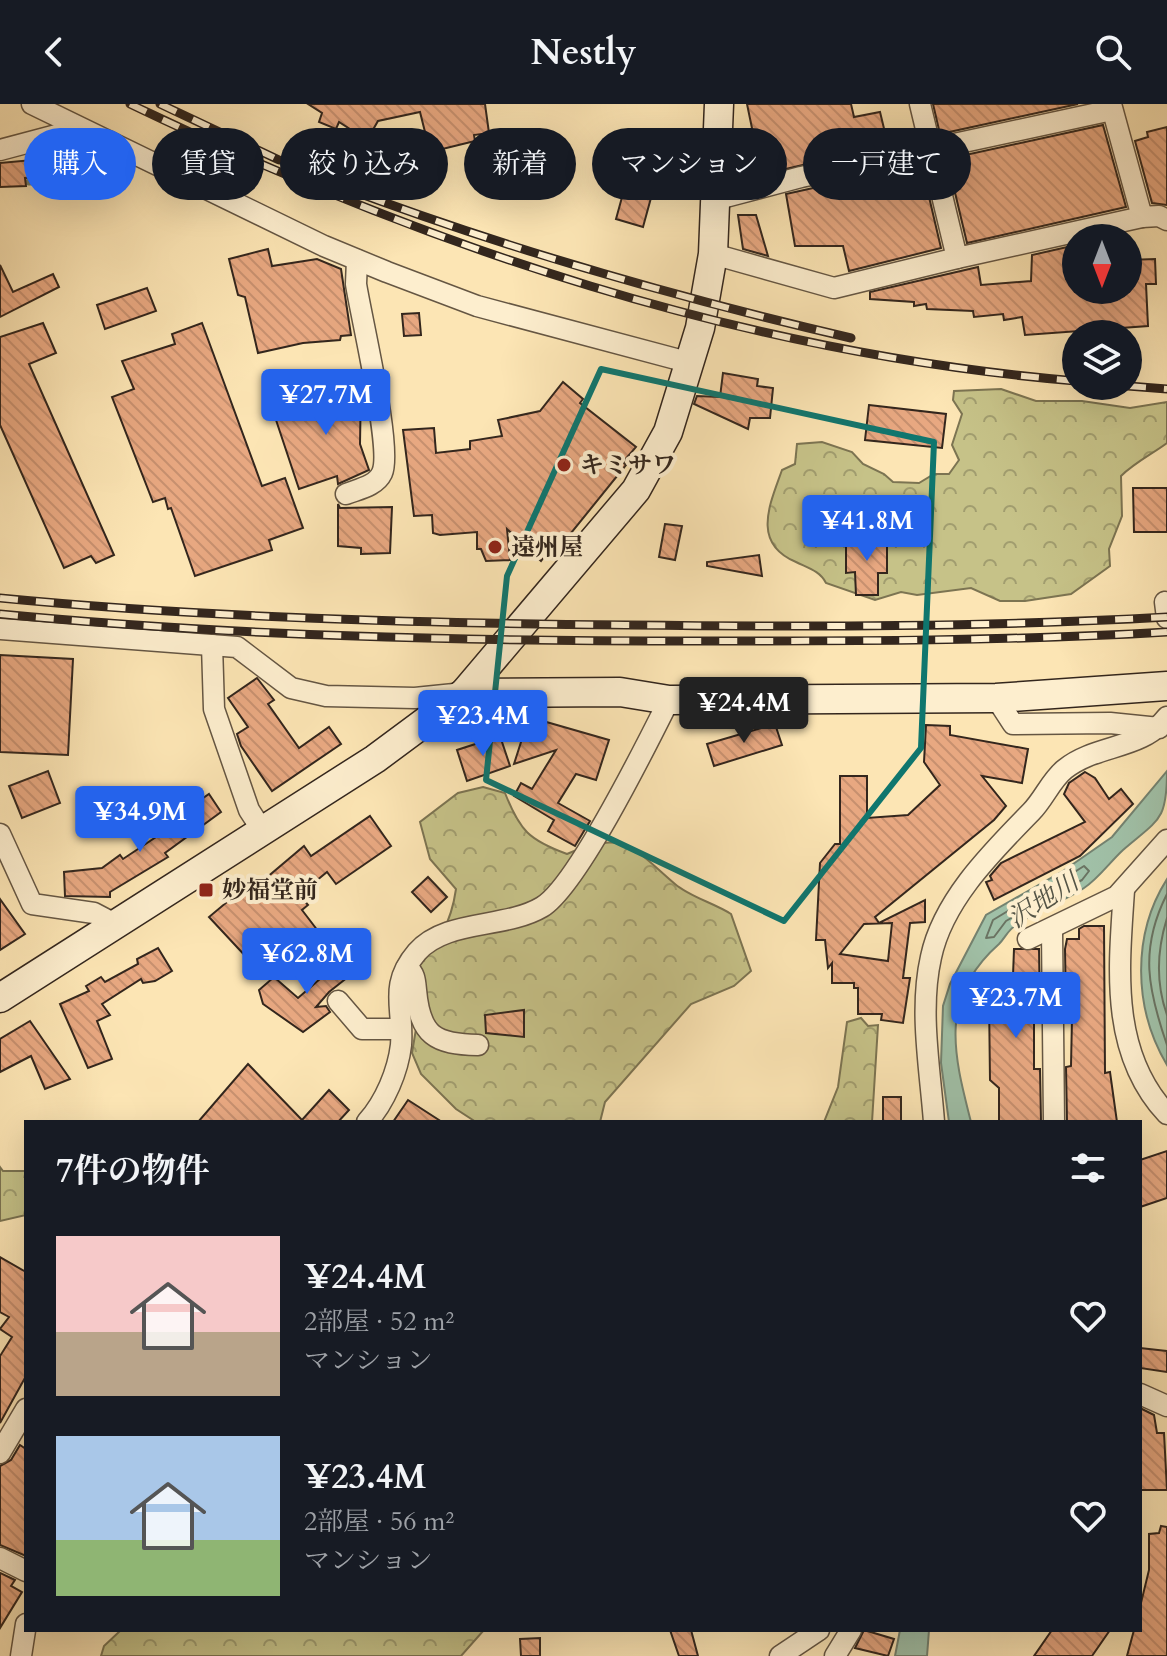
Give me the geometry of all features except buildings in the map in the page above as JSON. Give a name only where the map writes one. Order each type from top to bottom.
[{"type":"street","points":[[32,104],[77,128]]},
{"type":"street","points":[[718,128],[719,104]]},
{"type":"street","points":[[920,104],[926,128]]},
{"type":"street","points":[[971,142],[1111,107],[1131,166],[1142,217]]},
{"type":"street","points":[[0,150],[24,144]]},
{"type":"street","points":[[136,156],[357,260],[477,306],[691,363]]},
{"type":"street","points":[[0,998],[375,759],[464,693],[636,490],[668,432],[691,363],[713,254],[714,200]]},
{"type":"street","points":[[943,200],[957,258]]},
{"type":"street","points":[[713,254],[834,288],[1142,217],[1159,216],[1167,220]]},
{"type":"street","points":[[346,494],[377,482],[384,470],[383,439],[356,284],[357,260]]},
{"type":"street","points":[[0,629],[245,650],[291,688],[304,693],[415,698],[464,693],[620,692],[669,700],[996,698],[1167,686]]},
{"type":"street","points":[[212,645],[214,709],[249,810],[262,830]]},
{"type":"street","points":[[996,698],[1013,724],[1163,722]]},
{"type":"street","points":[[368,1120],[392,1080],[400,1029],[398,988],[418,951],[434,939],[526,914],[557,895],[642,754],[669,700]]},
{"type":"street","points":[[934,1120],[926,1006],[931,958],[956,900],[1064,769],[1079,759],[1132,743],[1163,722]]},
{"type":"street","points":[[0,834],[6,840],[17,877],[32,904],[94,913],[115,924]]},
{"type":"street","points":[[1028,939],[1052,931],[1124,890],[1167,840]]},
{"type":"street","points":[[1124,890],[1119,950],[1123,1024],[1131,1054],[1145,1083],[1167,1114]]},
{"type":"street","points":[[1052,931],[1054,1120]]},
{"type":"street","points":[[407,967],[415,976],[419,1012],[427,1030],[443,1042],[478,1045]]},
{"type":"street","points":[[338,1001],[362,1029],[400,1029]]},
{"type":"street","points":[[1142,1395],[1167,1406]]},
{"type":"street","points":[[0,1453],[24,1412]]},
{"type":"street","points":[[0,1558],[24,1570]]},
{"type":"street","points":[[21,1656],[25,1632]]},
{"type":"street","points":[[780,1656],[798,1651],[817,1632]]},
{"type":"street","points":[[835,1656],[850,1632]]},
{"type":"highlighted area","points":[[601,369],[934,442],[921,748],[784,921],[486,780],[507,576]]},
{"type":"green space","points":[[1001,389],[1036,401],[1082,401],[1130,408],[1167,402],[1167,443],[1121,476],[1122,516],[1109,549],[1110,566],[1071,594],[1025,601],[1000,601],[971,588],[917,595],[901,592],[875,600],[826,583],[817,573],[782,554],[773,544],[769,534],[769,509],[782,470],[795,464],[797,444],[822,442],[852,452],[863,464],[893,482],[919,483],[934,474],[949,474],[959,460],[952,445],[962,414],[953,400],[954,391]]},
{"type":"green space","points":[[483,787],[505,793],[527,832],[543,844],[567,854],[602,843],[627,846],[681,889],[731,914],[751,971],[734,986],[691,1004],[605,1102],[600,1120],[473,1120],[456,1109],[421,1074],[412,1053],[417,1023],[414,970],[442,933],[451,913],[456,889],[430,859],[420,822],[458,793]]},
{"type":"green space","points":[[861,1018],[868,1026],[878,1025],[872,1120],[825,1120],[838,1087],[847,1022]]},
{"type":"green space","points":[[0,1167],[3,1171],[24,1171],[24,1215],[0,1221]]},
{"type":"green space","points":[[119,1632],[482,1632],[461,1656],[101,1656],[104,1646]]},
{"type":"water","name":"沢地川","points":[[1167,771],[1163,810],[1153,825],[1089,884],[1013,928],[980,964],[967,984],[959,1005],[956,1049],[971,1120],[949,1120],[941,1063],[943,1006],[950,984],[986,915],[1063,871],[1112,837]]},
{"type":"water","points":[[1167,879],[1167,1065],[1148,1020],[1141,971],[1147,923]]},
{"type":"water","points":[[900,1632],[929,1632],[927,1656],[895,1656]]},
{"type":"railway","points":[[130,104],[357,204],[473,248],[590,286],[709,319],[829,346],[952,367],[1062,379]]},
{"type":"railway","points":[[160,104],[279,160]]},
{"type":"railway","points":[[379,200],[590,270],[851,338]]},
{"type":"railway","points":[[1142,387],[1167,389]]},
{"type":"railway","points":[[0,598],[235,615],[550,624],[898,626],[1167,617]]},
{"type":"railway","points":[[0,614],[174,628],[521,640],[931,640],[1167,632]]},
{"type":"place","name":"キミサワ","points":[[564,465]]},
{"type":"place","name":"遠州屋","points":[[495,547]]},
{"type":"place","name":"妙福堂前","points":[[206,890]]}]
